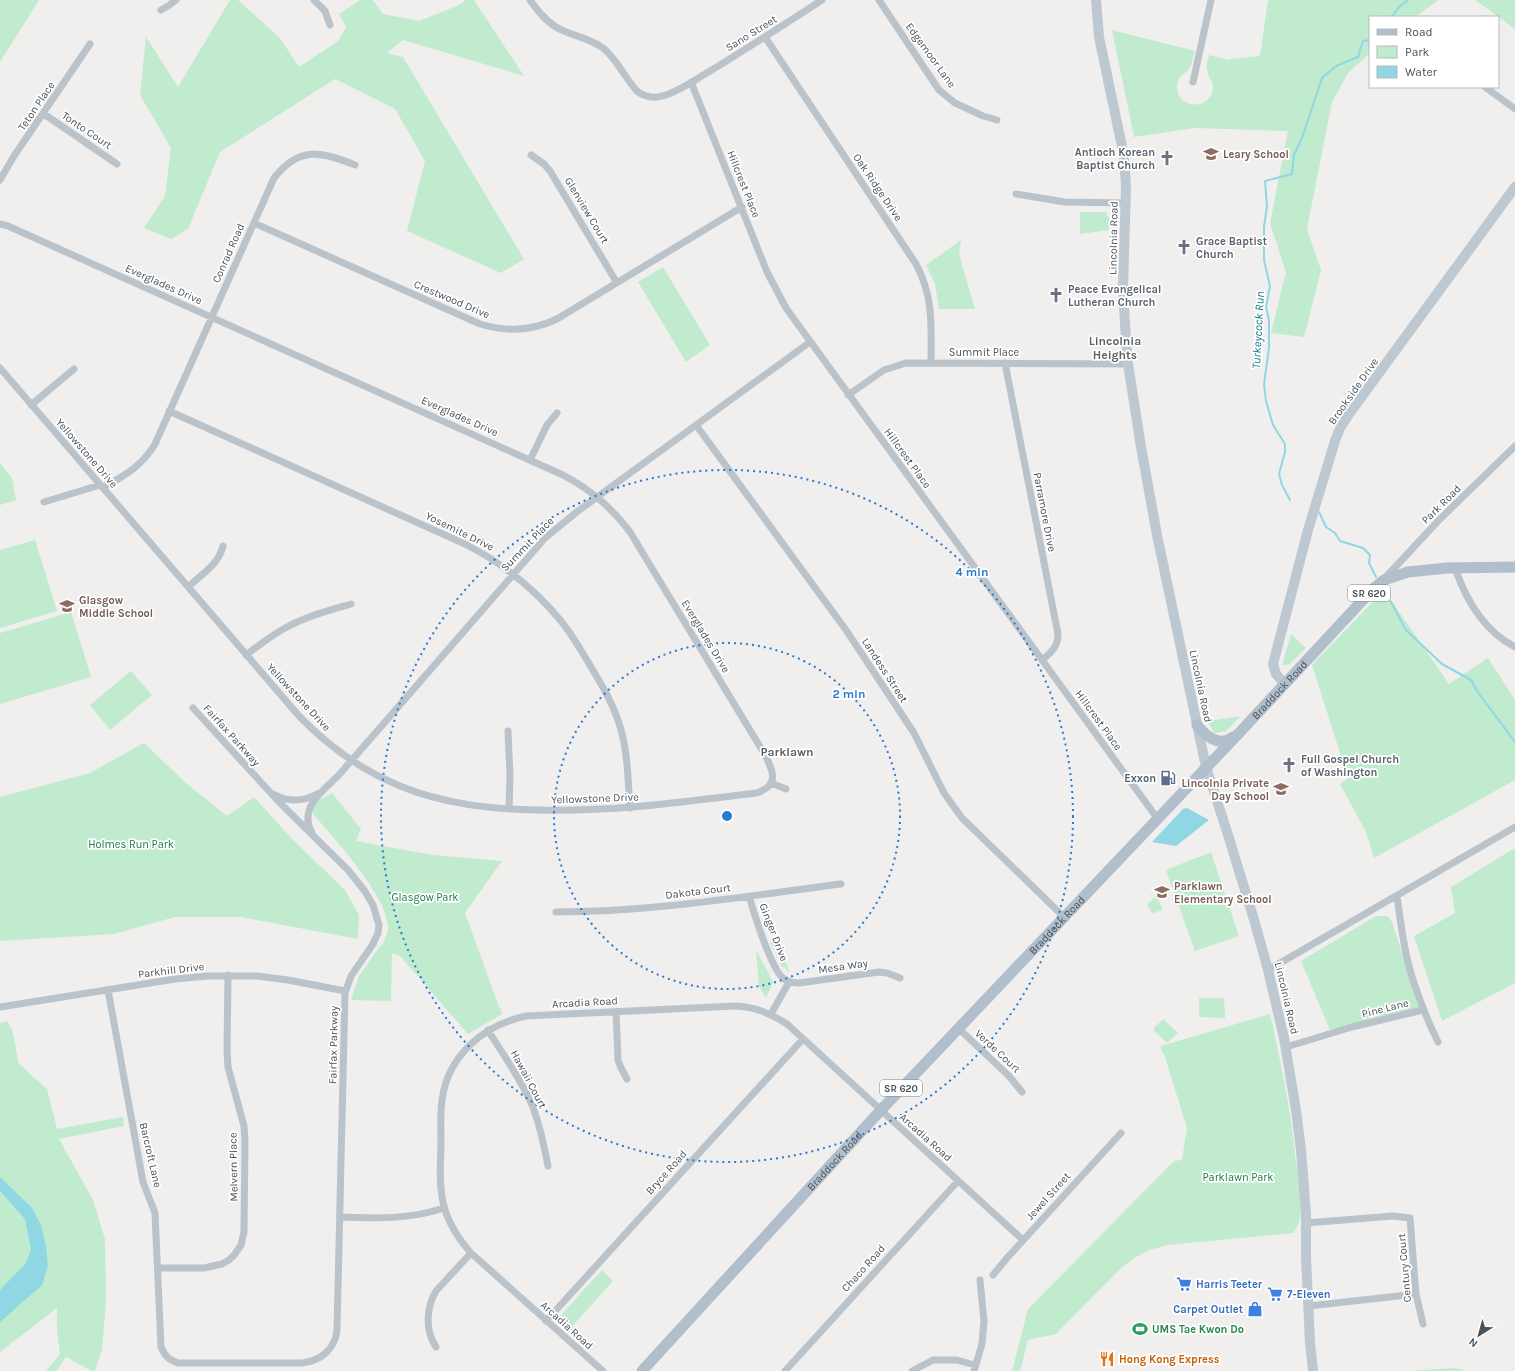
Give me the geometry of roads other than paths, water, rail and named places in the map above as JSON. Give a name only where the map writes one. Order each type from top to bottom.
[{"type":"main road","name":"Lincolnia Road","points":[[1096,0],[1099,37],[1124,156],[1126,203],[1124,306],[1128,364],[1141,447],[1157,535],[1206,767],[1236,857],[1268,970],[1286,1047],[1301,1150],[1306,1223],[1308,1306],[1313,1371]]},
{"type":"main road","name":"Brookside Drive","points":[[1285,684],[1276,674],[1273,664],[1308,530],[1340,428],[1515,187]]},
{"type":"main road","name":"Braddock Road","points":[[642,1371],[881,1110],[1241,731],[1371,591],[1384,580],[1408,572],[1455,568],[1515,567]]},
{"type":"main road","points":[[1197,725],[1210,738],[1220,742],[1229,740],[1241,731]]},
{"type":"street","points":[[161,10],[176,0]]},
{"type":"street","points":[[314,0],[325,11],[330,25]]},
{"type":"street","name":"Sano Street","points":[[530,0],[543,17],[552,24],[565,32],[586,38],[605,50],[612,57],[634,88],[643,95],[649,97],[660,97],[690,82],[765,37],[822,0]]},
{"type":"street","name":"Edgemoor Lane","points":[[879,0],[946,97],[971,111],[997,120]]},
{"type":"street","points":[[1193,82],[1211,0]]},
{"type":"street","name":"Oak Ridge Drive","points":[[765,37],[911,257],[922,276],[930,302],[931,362]]},
{"type":"street","name":"Teton Place","points":[[0,180],[90,44]]},
{"type":"street","name":"Hillcrest Place","points":[[690,82],[775,289],[786,308],[1157,818]]},
{"type":"street","points":[[1486,88],[1515,109]]},
{"type":"street","name":"Tonto Court","points":[[44,114],[117,164]]},
{"type":"street","name":"Conrad Road","points":[[44,502],[101,486],[131,472],[139,465],[155,444],[274,178],[289,163],[306,155],[320,154],[333,156],[355,165]]},
{"type":"street","name":"Glenview Court","points":[[531,155],[544,164],[550,171],[617,282]]},
{"type":"street","points":[[1016,194],[1065,202],[1126,203]]},
{"type":"street","name":"Crestwood Drive","points":[[254,223],[480,324],[491,328],[516,330],[540,326],[557,319],[742,207]]},
{"type":"street","name":"Everglades Drive","points":[[0,224],[8,226],[563,475],[580,484],[598,497],[610,508],[630,532],[651,566],[765,755],[773,772],[771,783]]},
{"type":"street","name":"Summit Place","points":[[316,839],[309,826],[309,812],[315,798],[338,776],[513,574],[554,530],[810,342]]},
{"type":"street","name":"Summit Place","points":[[848,395],[878,374],[906,363],[1128,364]]},
{"type":"street","name":"Parramore Drive","points":[[1005,363],[1058,634],[1055,647],[1051,653],[1042,660]]},
{"type":"street","name":"Yellowstone Drive","points":[[0,368],[299,716],[315,732],[351,760],[386,780],[425,795],[448,802],[469,806],[557,811],[630,808],[756,793],[764,790],[771,783]]},
{"type":"street","points":[[31,405],[74,369]]},
{"type":"street","name":"Yosemite Drive","points":[[169,411],[465,544],[482,553],[513,574],[561,621],[573,637],[610,699],[621,730],[625,748],[630,808]]},
{"type":"street","points":[[530,460],[547,425],[557,413]]},
{"type":"street","name":"Landess Street","points":[[696,425],[846,630],[914,733],[952,806],[962,818],[1064,917]]},
{"type":"street","name":"Park Road","points":[[1384,580],[1439,520],[1515,446]]},
{"type":"street","points":[[188,587],[215,563],[223,546]]},
{"type":"street","points":[[1455,568],[1467,597],[1486,625],[1502,639],[1515,647]]},
{"type":"street","points":[[246,655],[288,626],[351,604]]},
{"type":"street","name":"Fairfax Parkway","points":[[193,708],[266,788],[357,880],[373,905],[379,925],[375,941],[351,976],[345,991],[338,1330],[334,1342],[330,1349],[318,1359],[310,1362],[229,1367]]},
{"type":"street","points":[[508,731],[510,776],[509,809]]},
{"type":"street","points":[[771,783],[786,789]]},
{"type":"street","name":"Summit Place","points":[[266,788],[278,796],[296,800],[309,798],[320,792]]},
{"type":"street","points":[[1268,970],[1515,827]]},
{"type":"street","name":"Dakota Court","points":[[556,912],[627,910],[669,906],[841,884]]},
{"type":"street","name":"Ginger Drive","points":[[749,896],[754,914],[774,966],[780,975],[789,982]]},
{"type":"street","name":"Pine Lane","points":[[1286,1047],[1359,1026],[1423,1010],[1413,980],[1406,951],[1397,896]]},
{"type":"street","name":"Mesa Way","points":[[789,982],[799,983],[879,972],[887,973],[900,978]]},
{"type":"street","name":"Parkhill Drive","points":[[0,1007],[175,979],[228,975],[288,980],[345,991]]},
{"type":"street","name":"Melvern Place","points":[[158,1268],[204,1268],[222,1264],[235,1254],[243,1238],[245,1141],[244,1126],[228,1067],[228,975]]},
{"type":"street","points":[[771,1014],[789,982]]},
{"type":"street","name":"Barcroft Lane","points":[[108,990],[139,1160],[144,1182],[155,1213],[161,1347],[163,1352],[172,1361],[178,1363],[229,1367]]},
{"type":"street","name":"Arcadia Road","points":[[603,1371],[471,1253],[453,1230],[444,1208],[440,1187],[443,1093],[447,1081],[460,1057],[473,1042],[488,1030],[503,1022],[526,1016],[736,1006],[748,1007],[771,1014],[786,1024],[803,1039],[1023,1240]]},
{"type":"street","points":[[1423,1010],[1438,1042]]},
{"type":"street","points":[[616,1012],[618,1060],[620,1068],[627,1079]]},
{"type":"street","name":"Verde Court","points":[[958,1028],[1010,1076],[1022,1092]]},
{"type":"street","name":"Hawaii Court","points":[[488,1030],[517,1077],[532,1105],[543,1138],[548,1166]]},
{"type":"street","name":"Bryce Road","points":[[546,1321],[803,1039]]},
{"type":"street","name":"Jewel Street","points":[[993,1275],[1121,1133]]},
{"type":"street","name":"Chaco Road","points":[[785,1371],[958,1181]]},
{"type":"street","points":[[340,1217],[400,1218],[415,1216],[444,1208]]},
{"type":"street","name":"Century Court","points":[[1306,1223],[1393,1216],[1410,1218],[1416,1294],[1423,1324]]},
{"type":"street","points":[[436,1348],[429,1329],[429,1313],[432,1298],[436,1291],[471,1253]]},
{"type":"street","points":[[912,1371],[933,1360],[957,1360],[975,1368],[982,1344],[984,1321],[980,1280]]},
{"type":"street","points":[[1308,1306],[1416,1294]]},
{"type":"water","points":[[1187,808],[1209,820],[1176,846],[1152,842],[1183,809]]},
{"type":"water","points":[[0,1177],[32,1208],[41,1225],[46,1246],[48,1266],[42,1285],[0,1322],[0,1290],[26,1263],[31,1250],[25,1219],[0,1191]]},
{"type":"waterway","name":"Turkeycock Run","points":[[1393,16],[1399,7],[1408,0]]},
{"type":"waterway","name":"Turkeycock Run","points":[[1290,500],[1282,485],[1279,474],[1285,452],[1285,444],[1273,425],[1266,401],[1264,384],[1269,348],[1269,320],[1266,307],[1270,286],[1264,260],[1264,227],[1267,206],[1265,181],[1292,174],[1294,155],[1302,138],[1322,78],[1336,66],[1358,57],[1363,41],[1369,40]]},
{"type":"waterway","name":"Turkeycock Run","points":[[1319,512],[1326,527],[1335,533],[1340,541],[1363,548],[1370,555],[1369,563],[1376,577]]},
{"type":"waterway","name":"Turkeycock Run","points":[[1385,591],[1406,630],[1442,664],[1471,680],[1477,691],[1515,742]]},
{"type":"place","name":"Leary School","points":[[1211,154]]},
{"type":"place","name":"Antioch Korean Baptist Church","points":[[1167,158]]},
{"type":"place","name":"Grace Baptist Church","points":[[1184,247]]},
{"type":"place","name":"Peace Evangelical Lutheran Church","points":[[1056,295]]},
{"type":"place","name":"Glasgow Middle School","points":[[67,606]]},
{"type":"place","name":"Full Gospel Church of Washington","points":[[1289,765]]},
{"type":"place","name":"Exxon","points":[[1168,778]]},
{"type":"place","name":"Lincolnia Private Day School","points":[[1281,789]]},
{"type":"place","name":"Parklawn Elementary School","points":[[1162,892]]},
{"type":"place","name":"Harris Teeter","points":[[1184,1284]]},
{"type":"place","name":"7-Eleven","points":[[1275,1294]]},
{"type":"place","name":"Carpet Outlet","points":[[1255,1309]]},
{"type":"place","name":"UMS Tae Kwon Do","points":[[1140,1329]]},
{"type":"place","name":"Hong Kong Express","points":[[1107,1359]]},
{"type":"district","name":"Lincolnia Heights","points":[[1115,348]]},
{"type":"district","name":"Parklawn","points":[[787,752]]},
{"type":"park label","name":"Holmes Run Park","points":[[131,844]]},
{"type":"park label","name":"Glasgow Park","points":[[425,897]]},
{"type":"park label","name":"Parklawn Park","points":[[1238,1177]]}]
